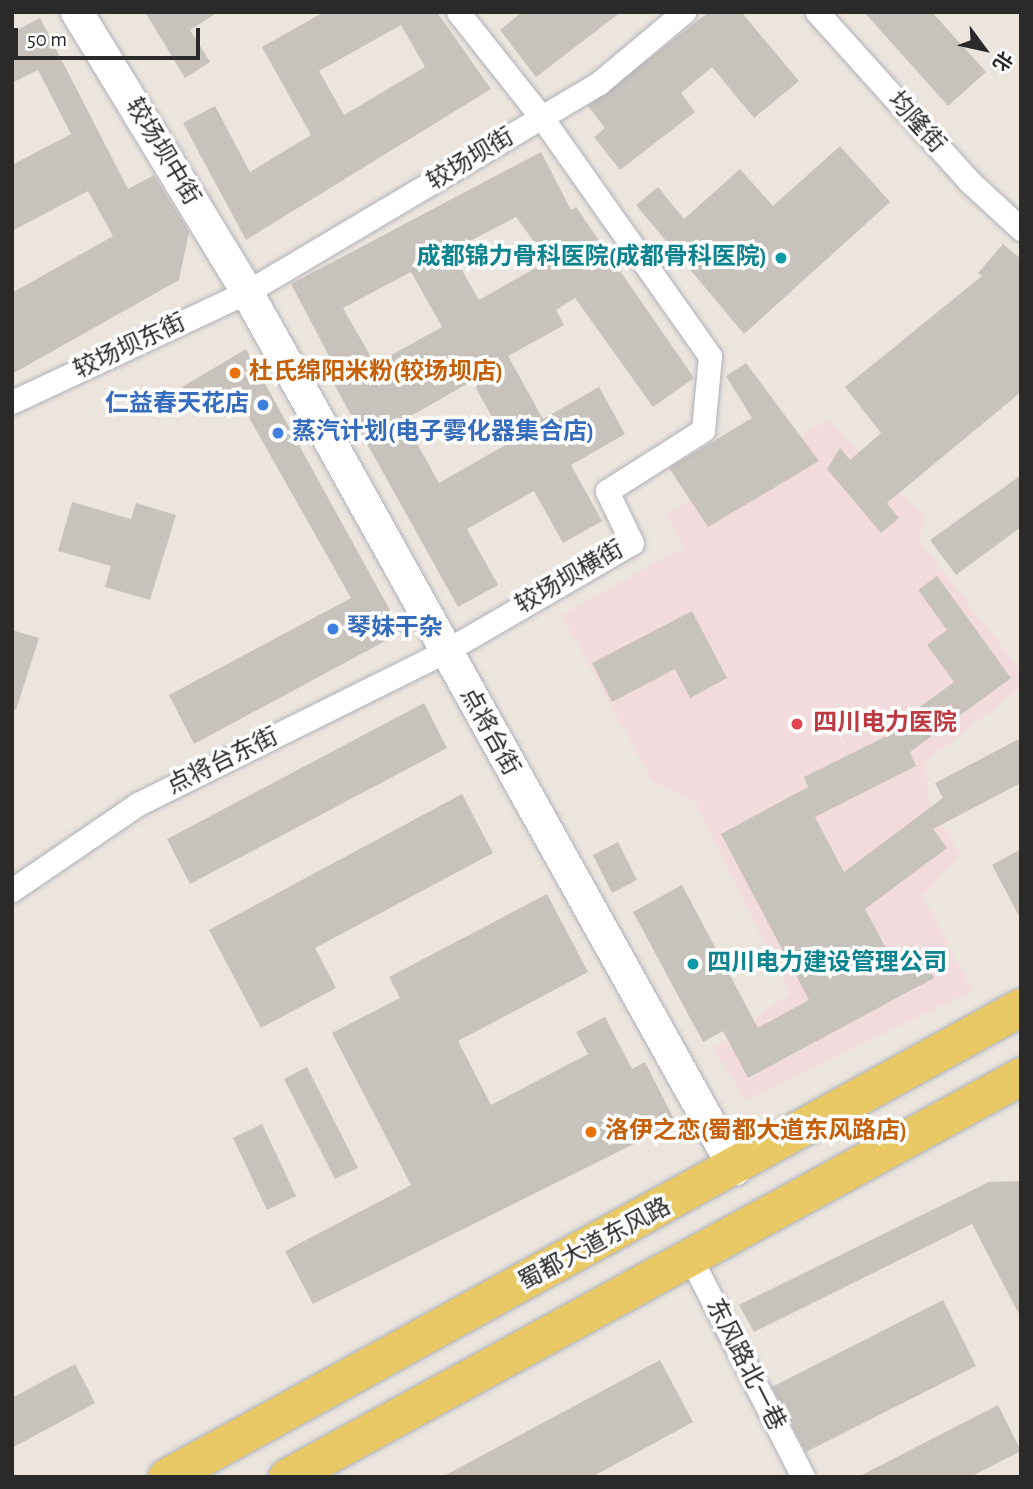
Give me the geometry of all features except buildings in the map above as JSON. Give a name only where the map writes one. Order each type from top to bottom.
[{"type":"main road","name":"蜀都大道东风路","points":[[166,1477],[735,1169],[1021,1007]]},
{"type":"main road","name":"蜀都大道东风路","points":[[287,1477],[688,1253],[1021,1076]]},
{"type":"street","name":"较场坝中街","points":[[77,12],[247,292]]},
{"type":"street","points":[[458,12],[542,118]]},
{"type":"street","name":"较场坝街","points":[[247,292],[599,83],[684,12]]},
{"type":"street","name":"均隆街","points":[[817,12],[969,181],[1021,229]]},
{"type":"street","name":"较场坝横街","points":[[444,652],[632,543],[607,491],[703,430],[710,356],[542,118]]},
{"type":"street","name":"较场坝东街","points":[[12,402],[247,292]]},
{"type":"street","name":"点将台街","points":[[247,292],[444,652],[735,1169]]},
{"type":"street","name":"点将台东街","points":[[12,890],[138,804],[444,652]]},
{"type":"street","name":"东风路北一巷","points":[[688,1253],[803,1477]]},
{"type":"shaded area","name":"四川电力医院","points":[[828,420],[924,516],[919,541],[1021,671],[1021,687],[926,762],[928,801],[960,854],[923,896],[972,991],[746,1100],[713,1049],[789,994],[696,802],[653,782],[562,615],[684,547],[667,514]]},
{"type":"place","name":"成都锦力骨科医院(成都骨科医院)","points":[[781,258]]},
{"type":"place","name":"杜氏绵阳米粉(较场坝店)","points":[[235,373]]},
{"type":"place","name":"仁益春天花店","points":[[263,405]]},
{"type":"place","name":"蒸汽计划(电子雾化器集合店)","points":[[278,433]]},
{"type":"place","name":"琴妹干杂","points":[[333,629]]},
{"type":"place","name":"四川电力医院","points":[[797,724]]},
{"type":"place","name":"四川电力建设管理公司","points":[[693,964]]},
{"type":"place","name":"洛伊之恋(蜀都大道东风路店)","points":[[591,1132]]}]
